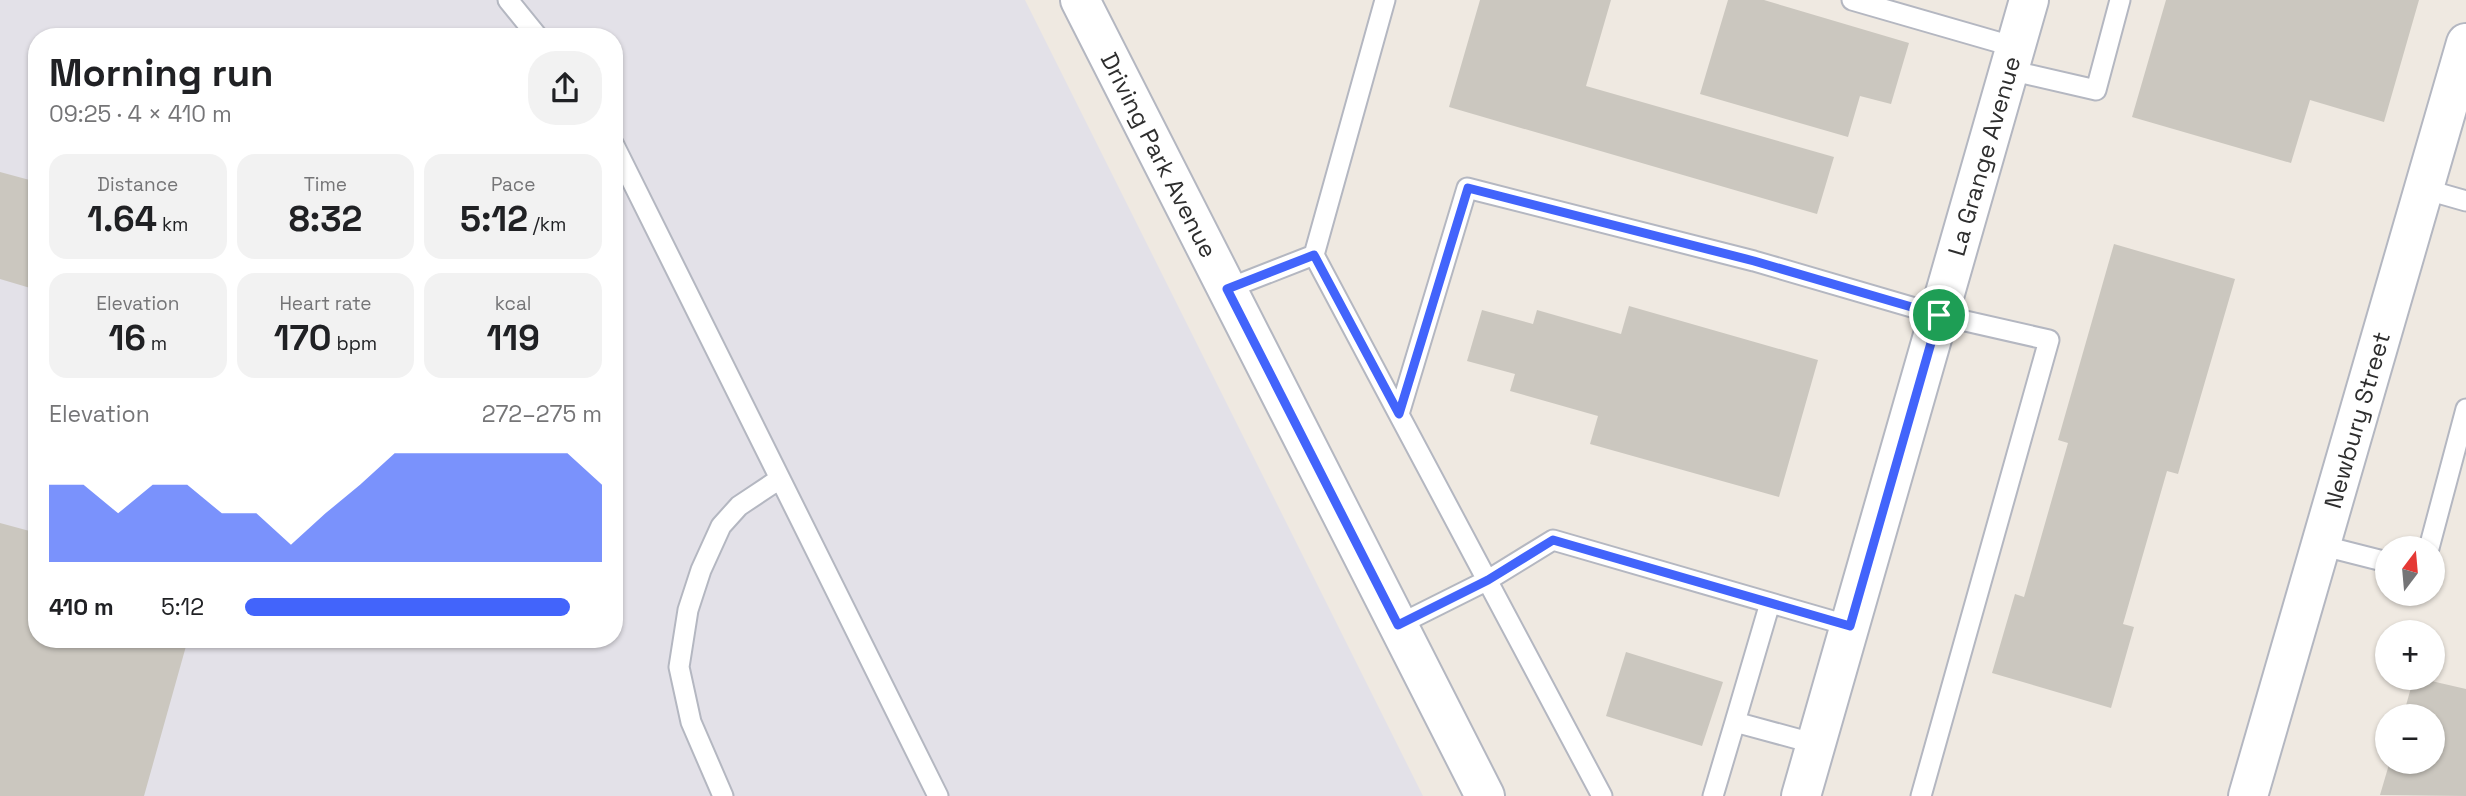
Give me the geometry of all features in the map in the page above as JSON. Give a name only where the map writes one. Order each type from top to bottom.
[{"type":"street","name":"Driving Park Avenue","points":[[1080,0],[1485,796]]},
{"type":"street","name":"La Grange Avenue","points":[[1801,796],[2029,0]]},
{"type":"street","name":"Newbury Street","points":[[2248,796],[2466,43]]},
{"type":"lane","points":[[508,0],[531,28]]},
{"type":"lane","points":[[1385,0],[1314,255],[1602,796]]},
{"type":"lane","points":[[1852,0],[2096,90],[2120,0]]},
{"type":"lane","points":[[623,163],[778,480],[938,796]]},
{"type":"lane","points":[[1399,414],[1468,188],[1754,261],[1939,315],[2049,340],[1921,796]]},
{"type":"lane","points":[[2424,189],[2466,201]]},
{"type":"lane","points":[[1227,289],[1314,255]]},
{"type":"lane","points":[[2432,536],[2466,409]]},
{"type":"lane","points":[[723,796],[691,722],[679,667],[688,610],[701,570],[721,526],[739,506],[778,480]]},
{"type":"lane","points":[[1398,625],[1488,580],[1553,540],[1850,626]]},
{"type":"lane","points":[[2320,545],[2375,559]]},
{"type":"lane","points":[[1713,796],[1770,603]]},
{"type":"lane","points":[[1735,722],[1816,744]]},
{"type":"shaded area","points":[[0,0],[1025,0],[1423,796],[0,796]]},
{"type":"building","points":[[1480,0],[1611,0],[1586,86],[1834,157],[1817,214],[1449,107]]},
{"type":"building","points":[[1728,0],[1764,0],[1909,43],[1891,104],[1860,96],[1848,137],[1700,94]]},
{"type":"building","points":[[2166,0],[2419,0],[2384,122],[2310,100],[2291,163],[2132,117]]},
{"type":"building","points":[[0,172],[28,180],[28,287],[0,279]]},
{"type":"building","points":[[2114,244],[2235,279],[2178,474],[2167,471],[2123,624],[2134,627],[2111,708],[1992,673],[2015,594],[2024,597],[2068,443],[2058,440]]},
{"type":"building","points":[[1629,306],[1818,360],[1779,497],[1590,444],[1598,416],[1510,391],[1515,374],[1467,361],[1482,310],[1533,324],[1537,310],[1621,334]]},
{"type":"building","points":[[0,523],[28,531],[28,648],[185,648],[144,796],[0,796]]},
{"type":"building","points":[[1626,652],[1723,682],[1702,746],[1606,716]]},
{"type":"building","points":[[2445,684],[2466,689],[2466,796],[2380,795],[2386,774],[2445,774],[2445,704],[2406,704],[2410,690],[2445,690]]},
{"type":"route","points":[[1468,188],[1754,261],[1939,315],[1850,626],[1553,540],[1488,580],[1398,625],[1227,289],[1314,255],[1399,414],[1468,188]]}]
